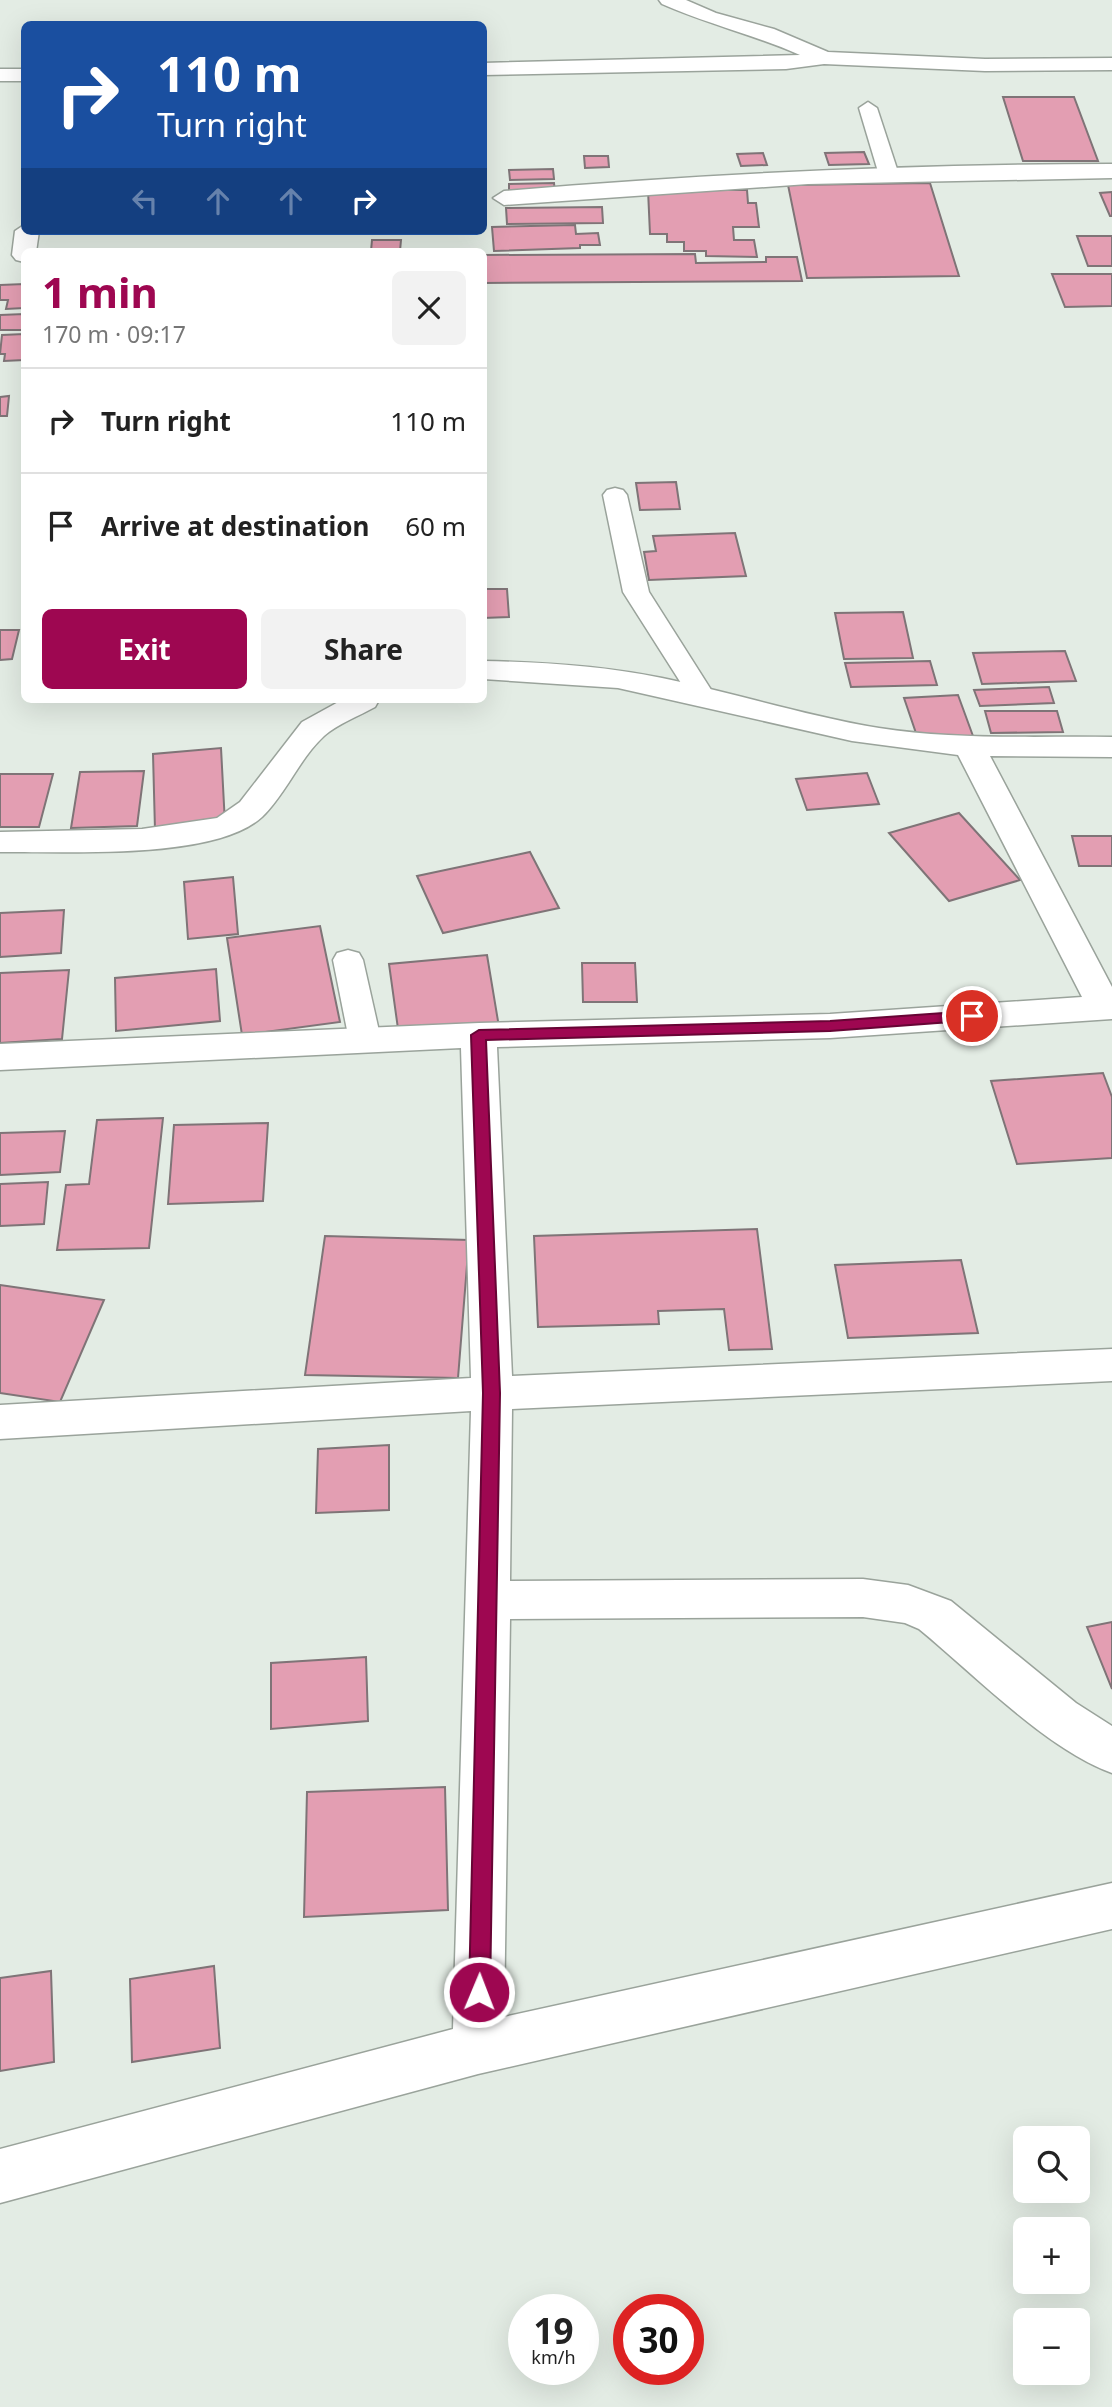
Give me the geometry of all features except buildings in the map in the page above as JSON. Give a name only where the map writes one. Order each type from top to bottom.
[{"type":"street","points":[[669,0],[709,16],[767,33],[824,58]]},
{"type":"street","points":[[487,69],[786,63],[824,58],[1012,66],[1112,64]]},
{"type":"street","points":[[0,75],[21,75]]},
{"type":"street","points":[[504,198],[621,187],[889,175],[1112,171]]},
{"type":"street","points":[[487,670],[548,670],[660,687],[878,737],[971,747],[1112,747]]},
{"type":"street","points":[[0,842],[142,839],[192,834],[228,826],[251,809],[313,729],[359,703]]},
{"type":"street","points":[[0,1057],[479,1035],[830,1026],[1108,1007],[971,747]]},
{"type":"street","points":[[478,2048],[492,1393],[479,1035]]},
{"type":"street","points":[[0,1422],[492,1393],[1112,1365]]},
{"type":"street","points":[[487,1600],[863,1598],[908,1604],[935,1615],[1060,1718],[1112,1752]]},
{"type":"street","points":[[0,2176],[478,2048],[1112,1906]]},
{"type":"lane","points":[[868,108],[889,175]]},
{"type":"lane","points":[[615,495],[636,592],[702,696]]},
{"type":"lane","points":[[348,960],[365,1040]]},
{"type":"route","points":[[479,1992],[492,1393],[479,1035],[830,1026],[972,1016]]}]
